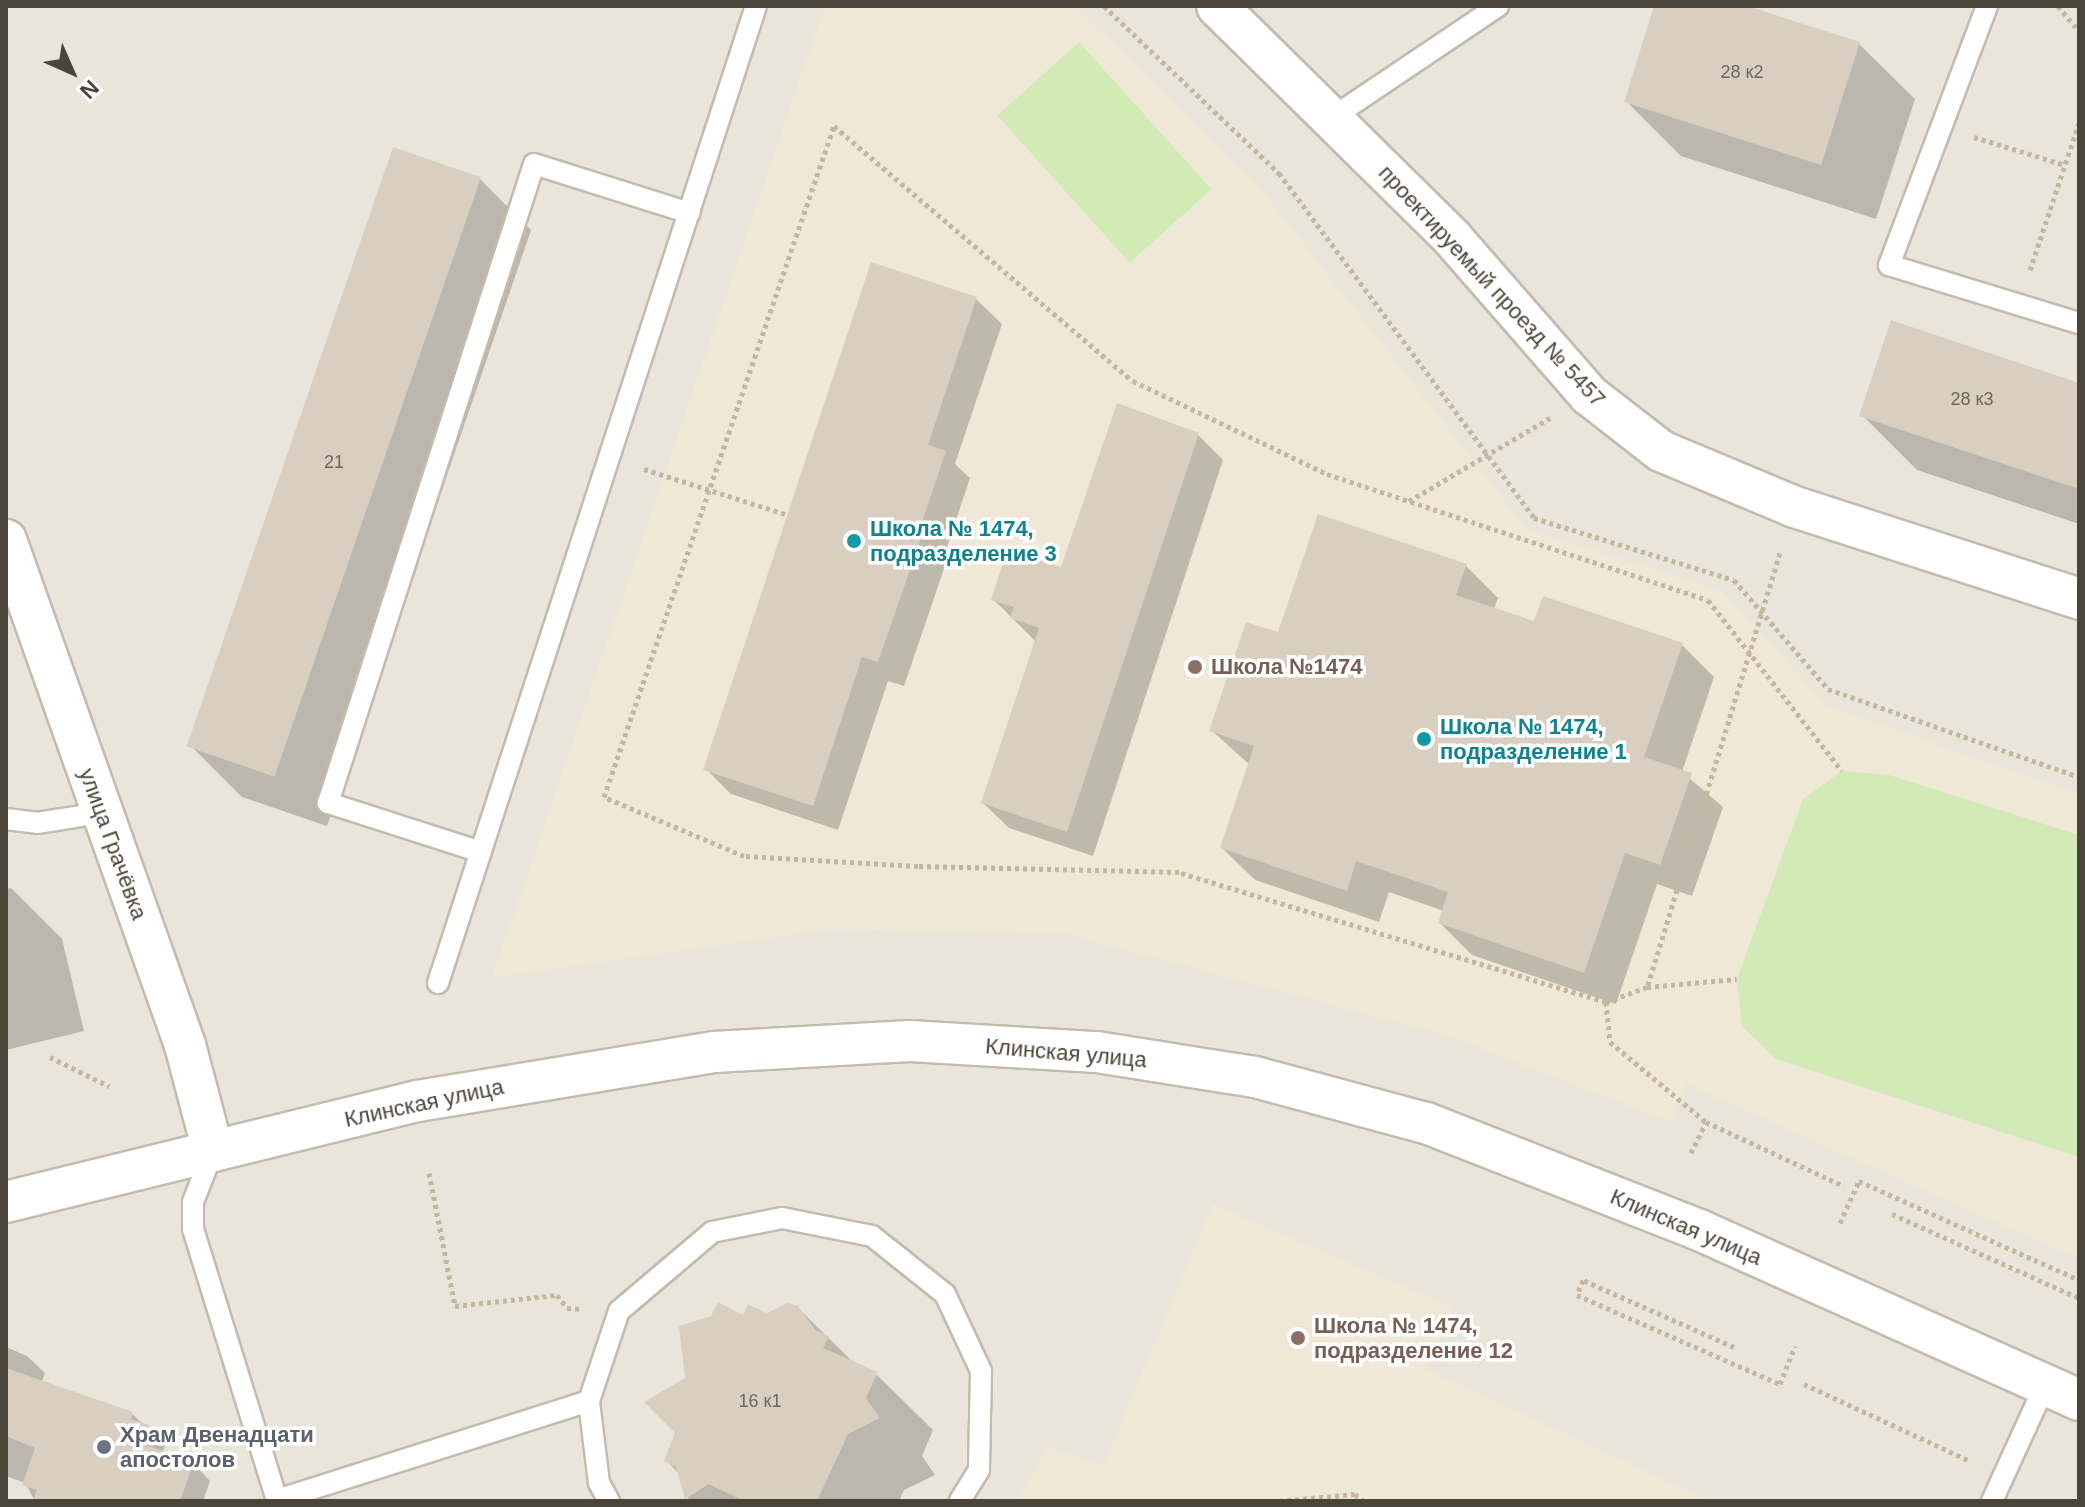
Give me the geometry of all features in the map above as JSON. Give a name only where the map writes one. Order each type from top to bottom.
[{"type":"street","name":"проектируемый проезд № 5457","points":[[1217,6],[1333,117],[1453,239],[1589,395],[1661,451],[1795,507],[2079,599]]},
{"type":"street","name":"улица Грачёвка","points":[[6,540],[185,1045],[213,1151]]},
{"type":"street","name":"Клинская улица","points":[[6,1202],[418,1101],[714,1052],[910,1041],[1097,1052],[1255,1077],[1426,1123],[1699,1230],[2062,1392]]},
{"type":"lane","points":[[438,983],[756,6]]},
{"type":"lane","points":[[1333,117],[1498,6]]},
{"type":"lane","points":[[1987,6],[1889,265],[2079,323]]},
{"type":"lane","points":[[481,852],[328,803],[529,179],[534,164],[689,213]]},
{"type":"lane","points":[[6,819],[37,823],[101,813]]},
{"type":"lane","points":[[213,1151],[193,1202],[193,1229],[277,1500],[589,1401]]},
{"type":"lane","points":[[609,1501],[599,1483],[589,1401],[619,1311],[712,1232],[782,1218],[872,1236],[945,1294],[981,1371],[979,1470],[960,1501]]},
{"type":"lane","points":[[1992,1501],[2062,1392]]},
{"type":"path","points":[[1104,6],[1279,173],[1534,518],[1734,580],[1828,689],[2079,777]]},
{"type":"path","points":[[2058,6],[2079,31]]},
{"type":"path","points":[[2018,304],[2079,123]]},
{"type":"path","points":[[1737,979],[1647,987],[1606,1002],[1179,872],[744,856],[604,797],[834,126],[1133,381],[1327,474],[1708,600],[1749,646],[1842,771]]},
{"type":"path","points":[[1941,127],[2065,165]]},
{"type":"path","points":[[1409,501],[1589,395]]},
{"type":"path","points":[[610,458],[788,515]]},
{"type":"path","points":[[1647,987],[1761,612]]},
{"type":"path","points":[[1606,1002],[1610,1042],[1706,1122],[1844,1186]]},
{"type":"path","points":[[50,1057],[109,1086]]},
{"type":"path","points":[[1691,1153],[1706,1122]]},
{"type":"path","points":[[429,1173],[455,1306],[557,1295],[567,1308]]},
{"type":"path","points":[[1840,1223],[1859,1181],[2079,1280]]},
{"type":"path","points":[[1892,1214],[2079,1298]]},
{"type":"path","points":[[1734,1347],[1583,1280],[1577,1295],[1780,1384],[1795,1346]]},
{"type":"path","points":[[1804,1384],[1970,1461]]},
{"type":"path","points":[[1279,1501],[1355,1494],[1363,1501]]},
{"type":"shaded area","points":[[6,6],[2079,6],[2079,1501],[6,1501]]},
{"type":"shaded area","name":"Школа №1474","points":[[825,6],[1074,6],[1257,184],[1526,528],[1723,592],[1827,706],[2079,794],[2079,1259],[1686,1084],[1671,1122],[1448,1036],[1066,934],[831,929],[492,978]]},
{"type":"shaded area","name":"Школа № 1474, подразделение 12","points":[[1213,1204],[1453,1307],[1426,1369],[1711,1501],[1018,1501],[1047,1447],[1103,1466]]},
{"type":"green space","points":[[1079,42],[1211,189],[1130,263],[997,116]]},
{"type":"green space","points":[[1842,771],[1889,775],[2079,835],[2079,1157],[1776,1059],[1742,1026],[1737,979],[1803,799]]},
{"type":"building","points":[[1654,6],[1747,6],[1860,42],[1821,165],[1624,102]]},
{"type":"building","points":[[393,147],[481,177],[275,777],[187,746]]},
{"type":"building","points":[[871,262],[977,297],[928,445],[946,451],[917,537],[921,538],[878,662],[862,657],[813,806],[703,770]]},
{"type":"building","points":[[1891,320],[2079,383],[2079,489],[1859,416]]},
{"type":"building","points":[[1117,403],[1199,433],[1067,832],[981,803],[1039,628],[1010,618],[1014,607],[991,600],[1007,551],[1061,567]]},
{"type":"building","name":"Школа № 1474, подразделение 1","points":[[1318,514],[1467,564],[1456,595],[1534,621],[1543,596],[1683,643],[1644,757],[1692,773],[1660,865],[1625,853],[1584,973],[1438,923],[1448,892],[1356,861],[1347,891],[1220,848],[1254,746],[1209,731],[1246,622],[1278,632]]},
{"type":"building","points":[[718,1302],[743,1315],[748,1304],[767,1313],[788,1303],[798,1306],[815,1330],[829,1336],[823,1348],[878,1372],[866,1398],[880,1418],[848,1434],[817,1501],[744,1501],[709,1484],[685,1499],[676,1467],[664,1461],[675,1433],[644,1402],[685,1378],[679,1326],[711,1316]]},
{"type":"building","name":"Храм Двенадцати апостолов","points":[[6,1368],[133,1412],[131,1419],[149,1425],[143,1444],[194,1462],[180,1501],[33,1501],[37,1490],[22,1485],[35,1448],[6,1436]]},
{"type":"place","name":"Школа № 1474, подразделение 3","points":[[854,541]]},
{"type":"place","name":"Школа №1474","points":[[1195,667]]},
{"type":"place","name":"Школа № 1474, подразделение 1","points":[[1424,739]]},
{"type":"place","name":"Школа № 1474, подразделение 12","points":[[1298,1338]]},
{"type":"place","name":"Храм Двенадцати апостолов","points":[[104,1447]]}]
